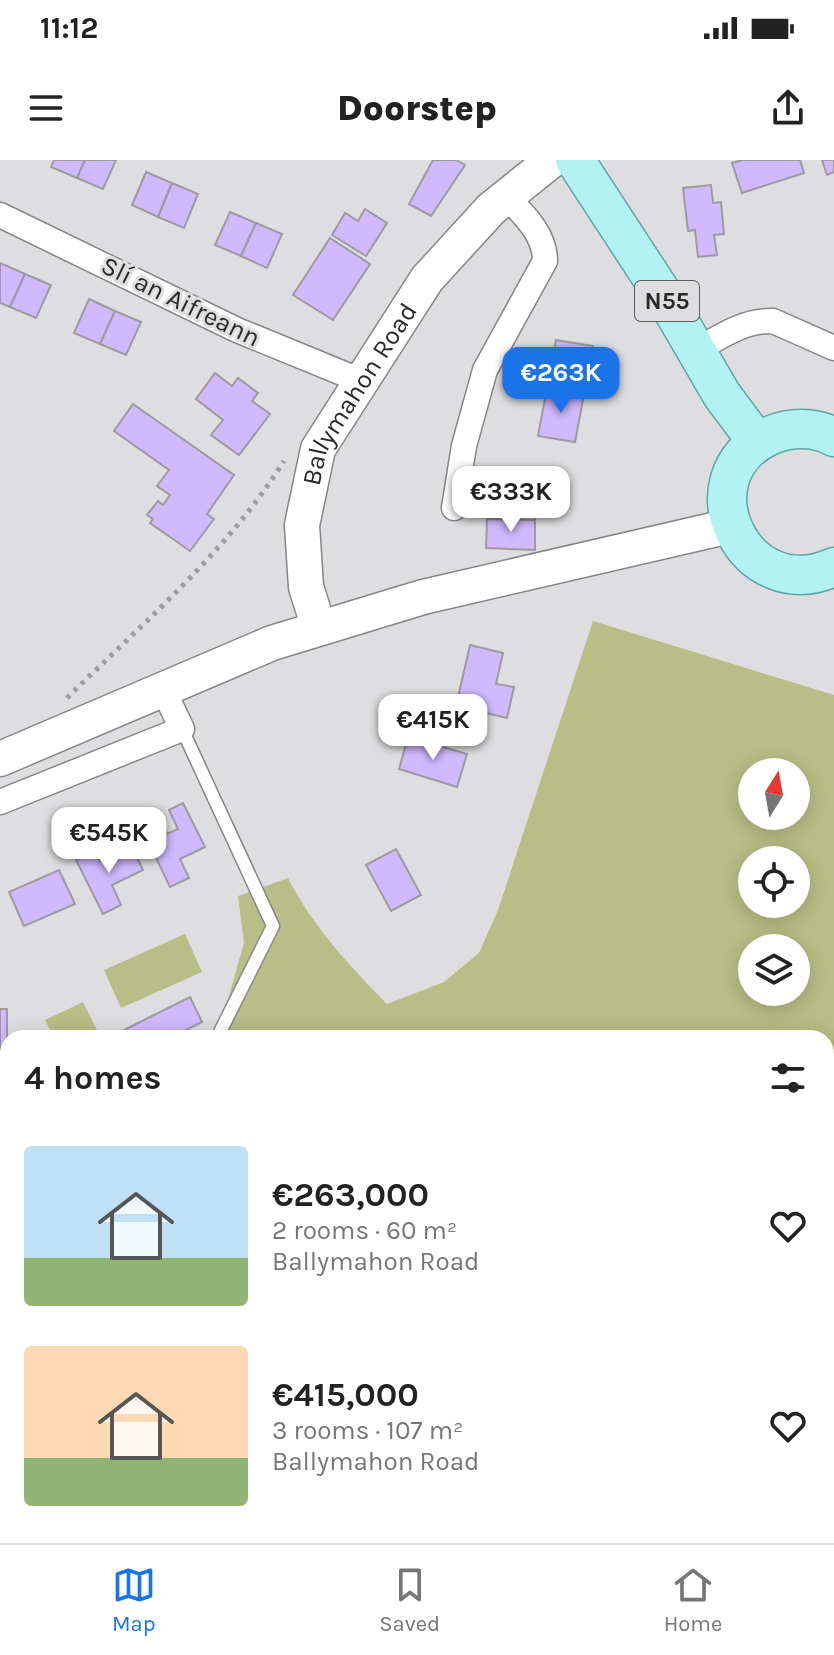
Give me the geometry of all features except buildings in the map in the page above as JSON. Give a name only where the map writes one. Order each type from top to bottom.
[{"type":"main road","name":"Ballymahon Road","points":[[319,628],[306,587],[302,525],[318,449],[364,382],[427,279],[506,196],[552,160]]},
{"type":"main road","name":"N55","points":[[575,160],[697,350],[722,395],[757,442]]},
{"type":"main road","points":[[833,569],[808,576],[783,574],[760,564],[742,547],[730,526],[726,502],[730,479],[741,458],[757,442],[780,431],[806,428],[834,437]]},
{"type":"main road","points":[[0,759],[272,643],[423,597],[730,526]]},
{"type":"street","points":[[454,508],[464,446],[485,370],[545,261],[534,227],[506,196]]},
{"type":"street","name":"Slí an Aifreann","points":[[0,215],[237,330],[364,382]]},
{"type":"street","points":[[697,350],[732,330],[763,321],[773,321],[834,348]]},
{"type":"street","points":[[0,802],[182,729],[163,689]]},
{"type":"lane","points":[[182,729],[273,926],[221,1030]]},
{"type":"path","points":[[64,701],[185,584],[270,483],[286,459]]},
{"type":"green space","points":[[593,621],[834,695],[834,1030],[219,1030],[244,943],[238,896],[288,878],[320,929],[387,1004],[444,982],[479,953],[498,910]]},
{"type":"green space","points":[[185,934],[202,972],[121,1008],[104,970]]},
{"type":"green space","points":[[83,1002],[97,1030],[50,1030],[45,1020]]}]
